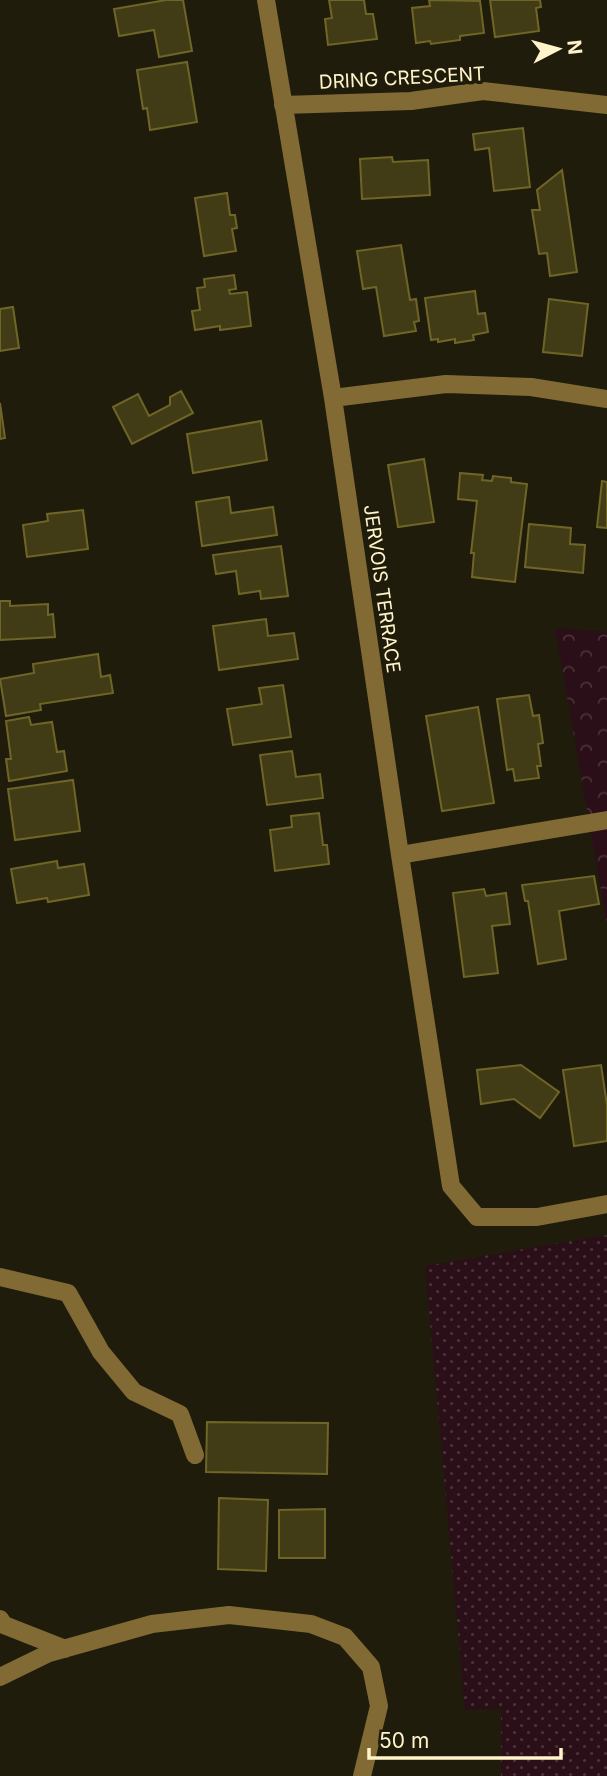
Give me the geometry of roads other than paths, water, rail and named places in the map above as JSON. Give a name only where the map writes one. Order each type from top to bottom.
[{"type":"street","name":"JERVOIS TERRACE","points":[[266,0],[333,398],[452,1186],[477,1217],[537,1217],[607,1204]]},
{"type":"street","name":"DRING CRESCENT","points":[[283,105],[411,101],[483,92],[607,106]]},
{"type":"street","points":[[333,398],[446,384],[531,387],[607,399]]},
{"type":"street","points":[[400,855],[607,820]]},
{"type":"street","points":[[0,1277],[68,1293],[101,1352],[134,1392],[180,1414],[195,1455]]},
{"type":"street","points":[[0,1677],[49,1653],[152,1624],[229,1615],[311,1624],[345,1637],[371,1667],[379,1706],[362,1776]]},
{"type":"street","points":[[0,1619],[4,1625],[65,1649]]}]
